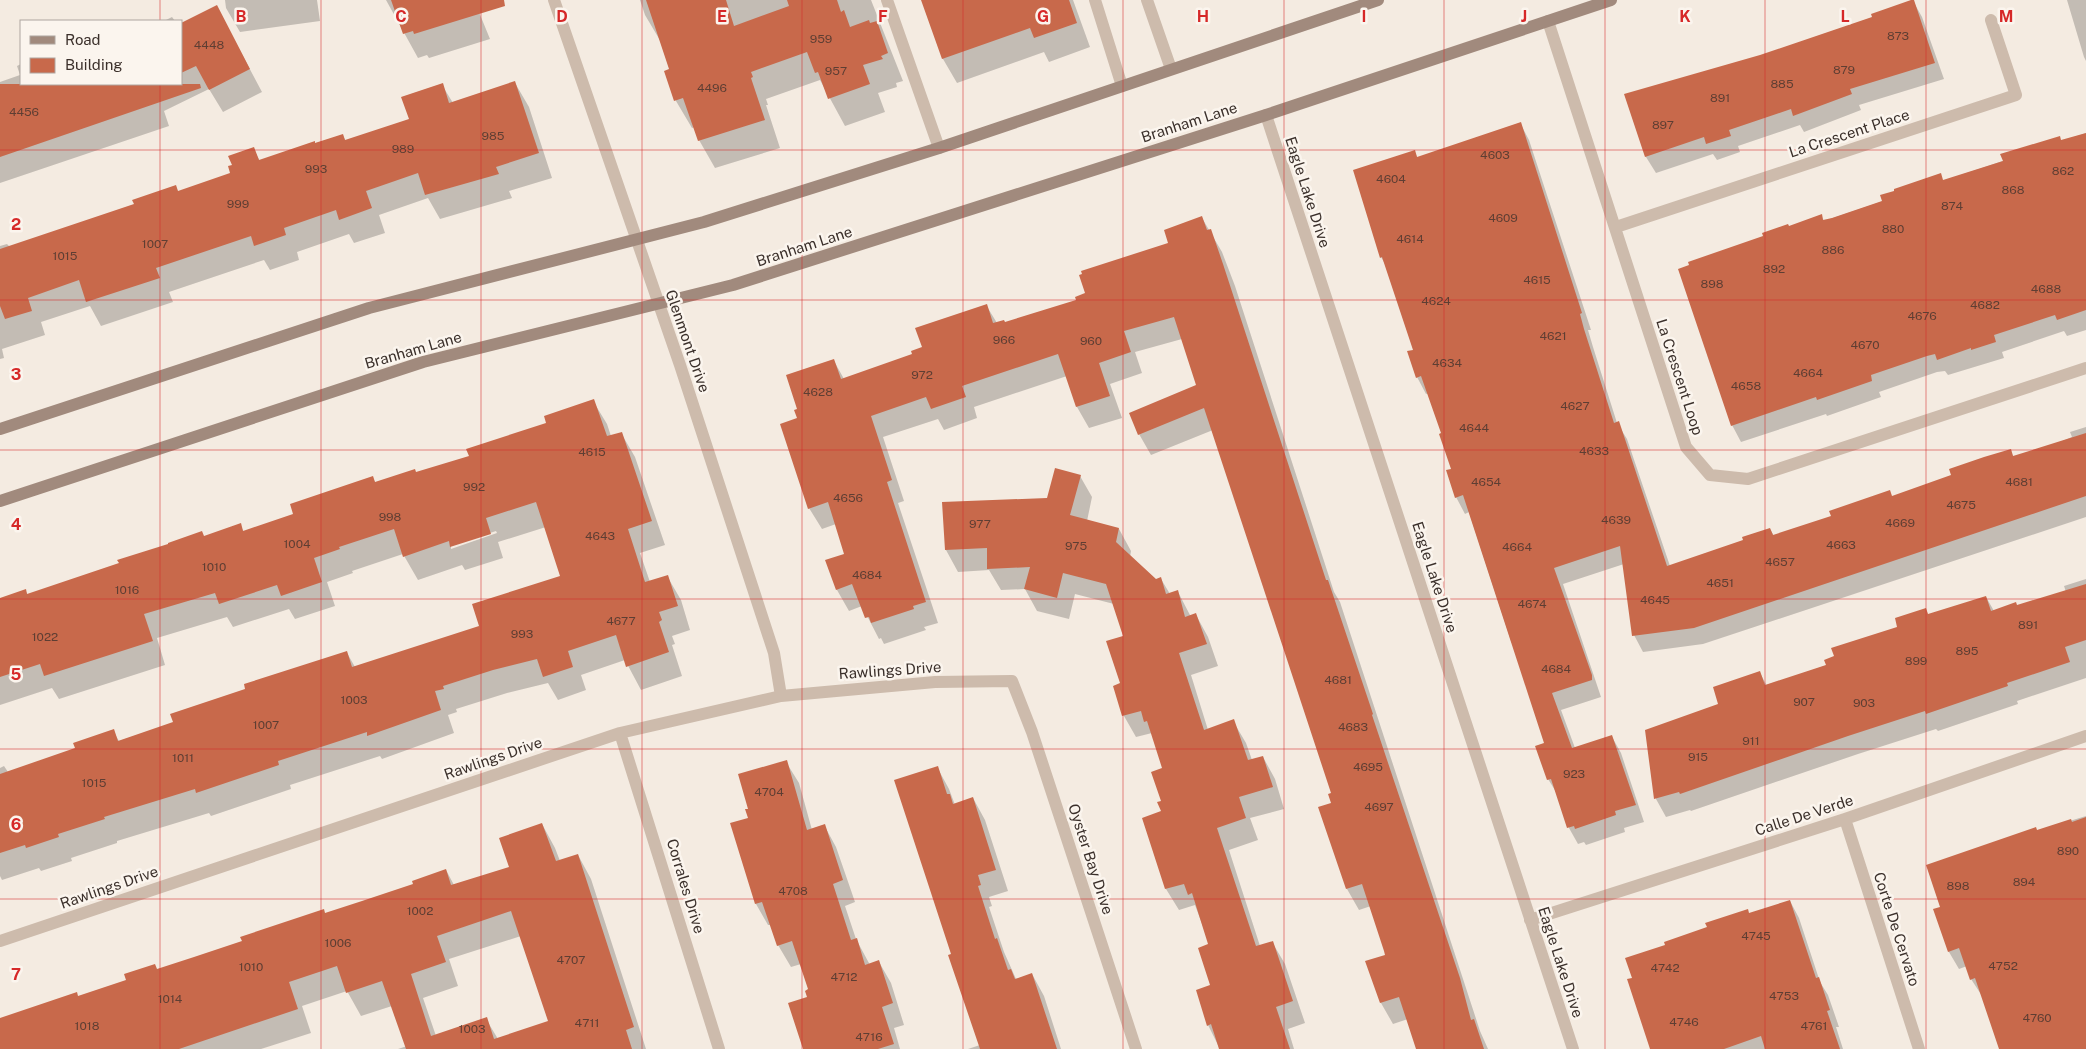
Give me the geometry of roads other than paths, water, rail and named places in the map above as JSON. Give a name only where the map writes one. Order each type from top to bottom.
[{"type":"main road","points":[[0,429],[369,308],[704,222],[939,148],[1378,0]]},
{"type":"main road","name":"Branham Lane","points":[[0,501],[422,362],[732,285],[1266,115],[1611,0]]},
{"type":"street","name":"Glenmont Drive","points":[[554,0],[774,653],[781,696]]},
{"type":"street","points":[[887,0],[939,148]]},
{"type":"street","points":[[1094,0],[1122,86]]},
{"type":"street","points":[[1147,0],[1171,69]]},
{"type":"street","name":"La Crescent Place","points":[[1616,227],[2016,95],[1990,20]]},
{"type":"street","name":"La Crescent Loop","points":[[1548,21],[1686,447],[1710,475],[1748,479],[2086,368]]},
{"type":"street","name":"Eagle Lake Drive","points":[[1266,115],[1573,1049]]},
{"type":"street","name":"Rawlings Drive","points":[[0,941],[620,733],[781,696],[935,682],[1012,681]]},
{"type":"street","name":"Oyster Bay Drive","points":[[1012,681],[1032,732],[1136,1049]]},
{"type":"street","name":"Corrales Drive","points":[[620,733],[719,1049]]},
{"type":"street","name":"Calle De Verde","points":[[1530,920],[1845,819],[2086,736]]},
{"type":"street","name":"Corte De Cervato","points":[[1845,819],[1919,1049]]}]
